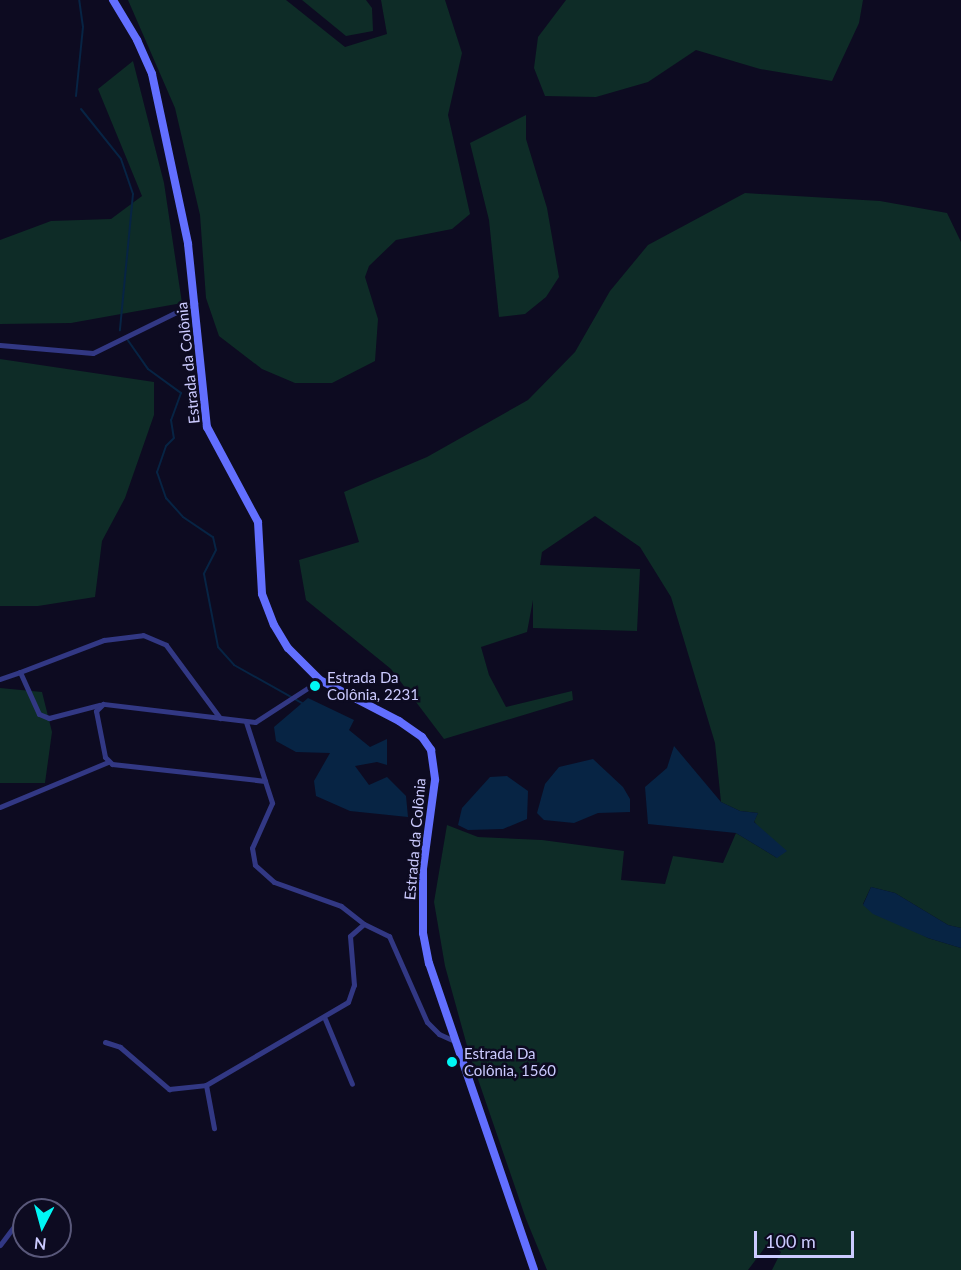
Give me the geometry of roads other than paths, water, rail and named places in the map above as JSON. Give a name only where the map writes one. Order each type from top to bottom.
[{"type":"main road","name":"Estrada da Colônia","points":[[113,0],[137,40],[152,74],[188,244],[207,427],[258,522],[262,594],[274,625],[288,648],[320,680],[399,721],[422,737],[431,750],[435,780],[423,869],[423,933],[455,1041],[534,1270]]},
{"type":"street","points":[[0,345],[93,353],[195,303]]},
{"type":"street","points":[[0,679],[104,640],[143,635],[166,645],[220,718]]},
{"type":"street","points":[[20,672],[39,714],[49,718],[99,705],[246,722],[263,718],[320,680]]},
{"type":"street","points":[[99,705],[96,711],[108,762]]},
{"type":"street","points":[[246,722],[272,803],[252,848],[255,865],[274,882],[341,906],[364,924],[389,936],[427,1022],[439,1034],[455,1041]]},
{"type":"street","points":[[0,807],[108,762],[265,781]]},
{"type":"street","points":[[105,1042],[124,1050],[169,1089],[206,1085],[325,1019],[352,998],[350,936],[364,924]]},
{"type":"street","points":[[325,1019],[352,1084]]},
{"type":"street","points":[[206,1085],[214,1128]]},
{"type":"street","points":[[0,1245],[12,1229]]},
{"type":"water","points":[[308,698],[354,720],[349,730],[370,747],[387,739],[387,765],[377,762],[355,766],[369,785],[387,777],[406,796],[408,817],[350,811],[316,796],[314,781],[330,753],[296,752],[276,741],[274,727]]},
{"type":"water","points":[[674,746],[721,802],[740,811],[758,813],[754,822],[787,851],[777,858],[736,833],[648,824],[645,787],[667,768]]},
{"type":"water","points":[[593,759],[623,787],[630,799],[630,812],[598,813],[574,823],[544,820],[537,813],[545,784],[559,767]]},
{"type":"water","points":[[507,776],[528,791],[527,819],[503,829],[468,830],[458,825],[462,808],[490,777]]},
{"type":"water","points":[[871,887],[895,893],[948,925],[961,928],[961,948],[928,938],[873,914],[863,905]]},
{"type":"waterway","points":[[76,96],[83,27],[79,0]]},
{"type":"waterway","points":[[81,109],[121,159],[133,194],[120,330]]},
{"type":"waterway","points":[[127,339],[148,369],[181,393],[171,420],[174,438],[166,446],[157,472],[166,498],[183,517],[213,537],[216,550],[204,574],[218,647],[234,665],[302,703]]},
{"type":"place","name":"Estrada Da Colônia, 2231","points":[[315,686]]},
{"type":"place","name":"Estrada Da Colônia, 1560","points":[[452,1062]]}]
